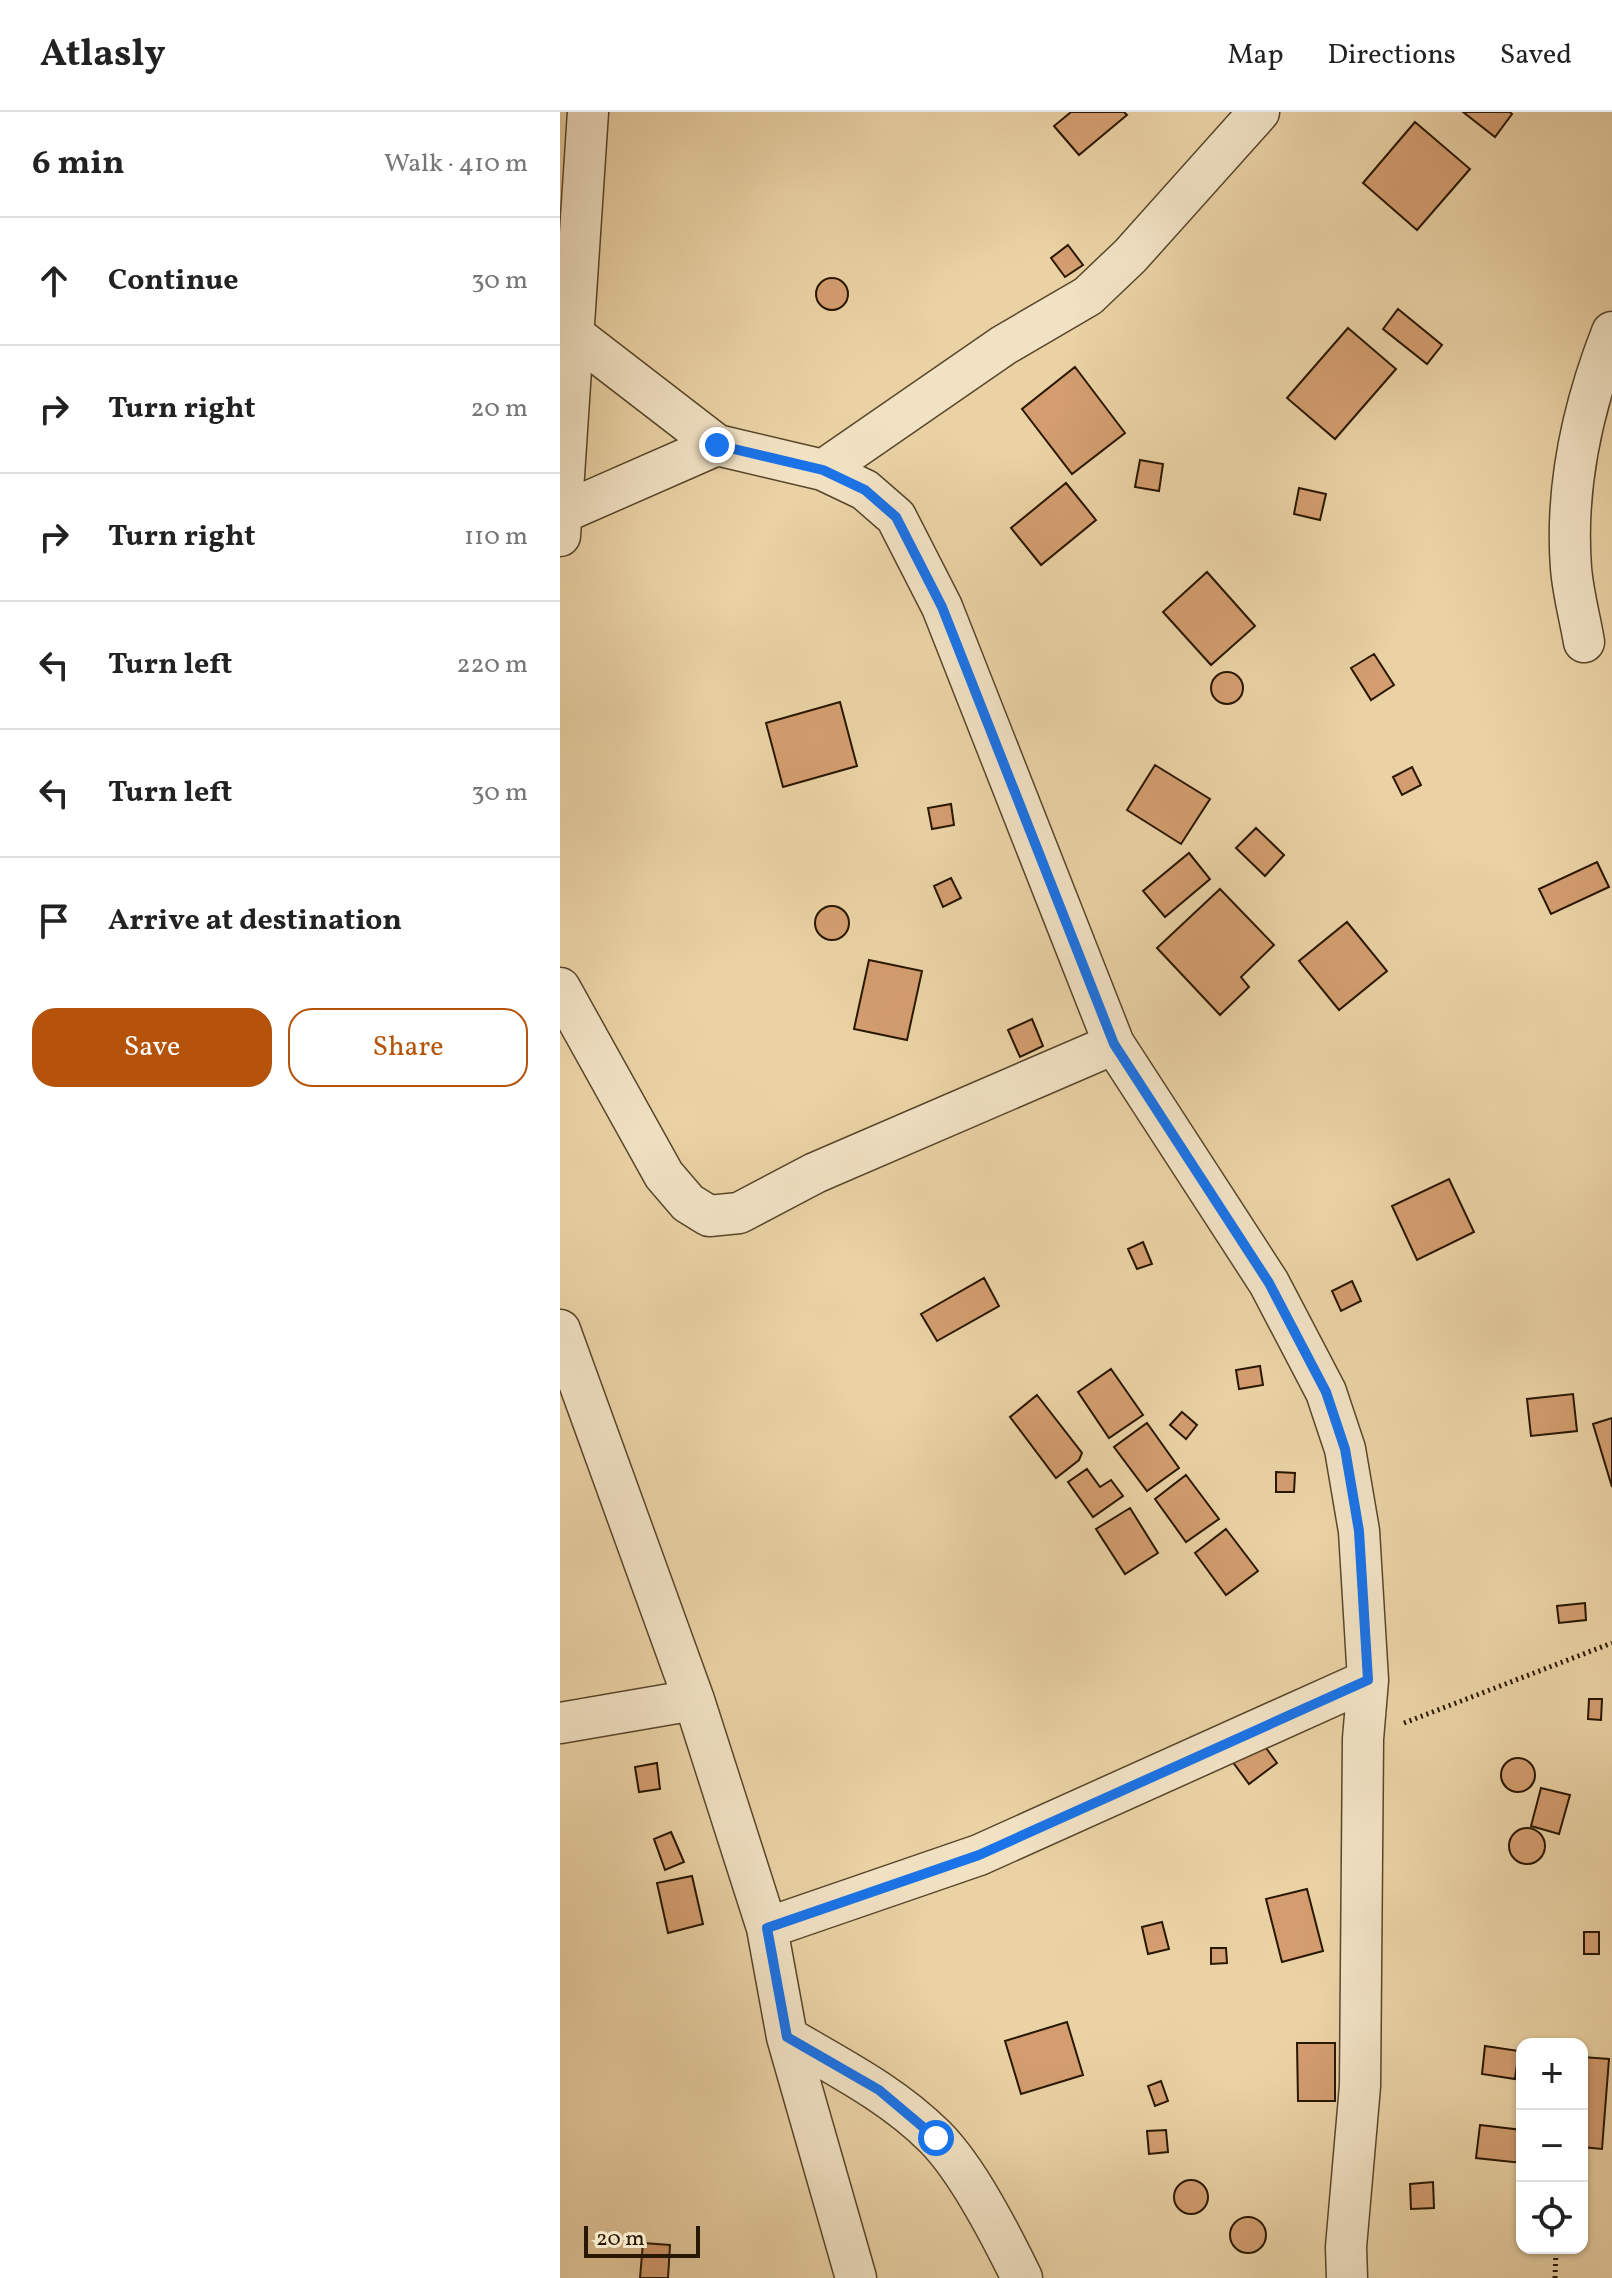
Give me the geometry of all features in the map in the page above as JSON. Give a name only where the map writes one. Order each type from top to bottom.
[{"type":"street","points":[[561,524],[588,112]]},
{"type":"street","points":[[823,470],[1004,345],[1088,296],[1130,256],[1259,112]]},
{"type":"street","points":[[1584,642],[1571,569],[1572,492],[1582,427],[1612,332]]},
{"type":"street","points":[[573,334],[717,445],[823,470],[865,490],[896,517],[942,607],[1114,1044],[1269,1283],[1326,1392],[1345,1449],[1359,1531],[1368,1680],[1363,1739],[1360,2086],[1346,2247],[1347,2278]]},
{"type":"street","points":[[561,524],[717,445]]},
{"type":"street","points":[[560,988],[664,1175],[688,1203],[709,1216],[739,1213],[815,1173],[1114,1044]]},
{"type":"street","points":[[560,1330],[694,1700],[767,1928],[787,2037],[856,2278]]},
{"type":"street","points":[[767,1928],[979,1855],[1368,1680]]},
{"type":"street","points":[[560,1723],[694,1700]]},
{"type":"street","points":[[787,2037],[879,2090],[936,2138],[999,2231],[1022,2278]]},
{"type":"path","points":[[1363,1739],[1612,1643]]},
{"type":"path","points":[[1555,2278],[1556,2254]]},
{"type":"building","points":[[1071,112],[1124,112],[1127,115],[1079,155],[1054,126]]},
{"type":"building","points":[[1463,112],[1510,112],[1512,114],[1495,137]]},
{"type":"building","points":[[1415,122],[1470,169],[1417,230],[1363,183]]},
{"type":"building","points":[[1068,245],[1083,265],[1065,277],[1051,258]]},
{"type":"building","points":[[832,278],[844,282],[848,294],[844,306],[832,310],[820,306],[816,294],[820,282]]},
{"type":"building","points":[[1398,309],[1442,345],[1427,364],[1383,329]]},
{"type":"building","points":[[1348,328],[1396,369],[1335,439],[1287,398]]},
{"type":"building","points":[[1075,367],[1125,433],[1072,474],[1022,409]]},
{"type":"building","points":[[1140,460],[1163,464],[1159,491],[1135,487]]},
{"type":"building","points":[[1066,483],[1096,520],[1041,565],[1011,528]]},
{"type":"building","points":[[1299,488],[1326,494],[1320,520],[1294,514]]},
{"type":"building","points":[[1207,572],[1255,626],[1211,665],[1163,612]]},
{"type":"building","points":[[1374,654],[1394,685],[1371,700],[1351,668]]},
{"type":"building","points":[[1227,672],[1239,676],[1243,688],[1239,700],[1227,704],[1215,700],[1211,688],[1215,676]]},
{"type":"building","points":[[840,702],[857,766],[783,787],[766,723]]},
{"type":"building","points":[[1155,765],[1210,799],[1181,844],[1127,810]]},
{"type":"building","points":[[1412,767],[1421,785],[1402,795],[1393,777]]},
{"type":"building","points":[[951,804],[954,825],[932,829],[928,808]]},
{"type":"building","points":[[1256,828],[1284,855],[1265,876],[1236,848]]},
{"type":"building","points":[[1189,853],[1210,879],[1165,917],[1143,891]]},
{"type":"building","points":[[1597,862],[1609,887],[1551,914],[1539,889]]},
{"type":"building","points":[[951,878],[961,898],[943,907],[934,886]]},
{"type":"building","points":[[1220,889],[1274,945],[1241,977],[1249,987],[1220,1015],[1157,948]]},
{"type":"building","points":[[832,906],[844,911],[849,923],[844,935],[832,940],[820,935],[815,923],[820,911]]},
{"type":"building","points":[[1347,922],[1387,971],[1339,1010],[1299,961]]},
{"type":"building","points":[[869,960],[922,971],[907,1040],[854,1029]]},
{"type":"building","points":[[1032,1019],[1043,1046],[1020,1057],[1008,1030]]},
{"type":"building","points":[[1449,1179],[1474,1232],[1417,1260],[1392,1206]]},
{"type":"building","points":[[1143,1242],[1152,1264],[1137,1269],[1128,1249]]},
{"type":"building","points":[[984,1278],[999,1306],[937,1341],[921,1314]]},
{"type":"building","points":[[1352,1281],[1361,1301],[1341,1311],[1332,1291]]},
{"type":"building","points":[[1260,1366],[1263,1385],[1239,1389],[1236,1370]]},
{"type":"building","points":[[1111,1369],[1143,1415],[1109,1438],[1078,1392]]},
{"type":"building","points":[[1573,1394],[1577,1431],[1531,1436],[1527,1399]]},
{"type":"building","points":[[1037,1395],[1082,1453],[1079,1460],[1056,1478],[1010,1417]]},
{"type":"building","points":[[1182,1412],[1197,1425],[1186,1439],[1170,1425]]},
{"type":"building","points":[[1612,1418],[1612,1487],[1593,1424]]},
{"type":"building","points":[[1147,1423],[1179,1468],[1147,1491],[1114,1447]]},
{"type":"building","points":[[1087,1469],[1100,1487],[1111,1480],[1123,1496],[1093,1517],[1068,1482]]},
{"type":"building","points":[[1276,1472],[1295,1473],[1294,1492],[1276,1492]]},
{"type":"building","points":[[1186,1475],[1219,1519],[1186,1542],[1155,1499]]},
{"type":"building","points":[[1130,1508],[1158,1553],[1125,1574],[1096,1529]]},
{"type":"building","points":[[1226,1529],[1258,1571],[1226,1595],[1195,1553]]},
{"type":"building","points":[[1585,1603],[1586,1620],[1559,1623],[1557,1606]]},
{"type":"building","points":[[1589,1699],[1602,1699],[1601,1720],[1588,1719]]},
{"type":"building","points":[[1261,1741],[1277,1763],[1249,1784],[1232,1761]]},
{"type":"building","points":[[1518,1758],[1530,1763],[1535,1775],[1530,1787],[1518,1792],[1506,1787],[1501,1775],[1506,1763]]},
{"type":"building","points":[[657,1763],[660,1789],[639,1792],[635,1767]]},
{"type":"building","points":[[1541,1788],[1570,1795],[1559,1834],[1531,1826]]},
{"type":"building","points":[[1527,1828],[1540,1833],[1545,1846],[1540,1859],[1527,1864],[1514,1859],[1509,1846],[1514,1833]]},
{"type":"building","points":[[671,1832],[684,1862],[665,1870],[654,1839]]},
{"type":"building","points":[[692,1876],[703,1924],[668,1933],[657,1883]]},
{"type":"building","points":[[1307,1889],[1323,1951],[1282,1962],[1266,1899]]},
{"type":"building","points":[[1162,1922],[1169,1949],[1148,1954],[1142,1927]]},
{"type":"building","points":[[1584,1932],[1599,1932],[1599,1954],[1584,1954]]},
{"type":"building","points":[[1211,1948],[1226,1948],[1227,1963],[1211,1964]]},
{"type":"building","points":[[1067,2022],[1083,2075],[1021,2094],[1005,2041]]},
{"type":"building","points":[[1297,2043],[1335,2043],[1335,2101],[1298,2101]]},
{"type":"building","points":[[1485,2046],[1516,2051],[1515,2079],[1482,2074]]},
{"type":"building","points":[[1588,2057],[1609,2059],[1602,2149],[1588,2148]]},
{"type":"building","points":[[1161,2081],[1168,2101],[1155,2106],[1148,2086]]},
{"type":"building","points":[[1480,2125],[1516,2129],[1516,2162],[1476,2158]]},
{"type":"building","points":[[1166,2130],[1168,2152],[1149,2154],[1147,2131]]},
{"type":"building","points":[[1191,2180],[1203,2185],[1208,2197],[1203,2209],[1191,2214],[1179,2209],[1174,2197],[1179,2185]]},
{"type":"building","points":[[1433,2182],[1434,2208],[1411,2209],[1410,2184]]},
{"type":"building","points":[[1248,2217],[1260,2223],[1266,2235],[1260,2247],[1248,2253],[1236,2247],[1230,2235],[1236,2223]]},
{"type":"building","points":[[643,2243],[670,2245],[668,2278],[640,2278]]},
{"type":"route","points":[[717,445],[823,470],[865,490],[896,517],[942,607],[1114,1044],[1269,1283],[1326,1392],[1345,1449],[1359,1531],[1368,1680],[979,1855],[767,1928],[787,2037],[879,2090],[936,2138]]}]
